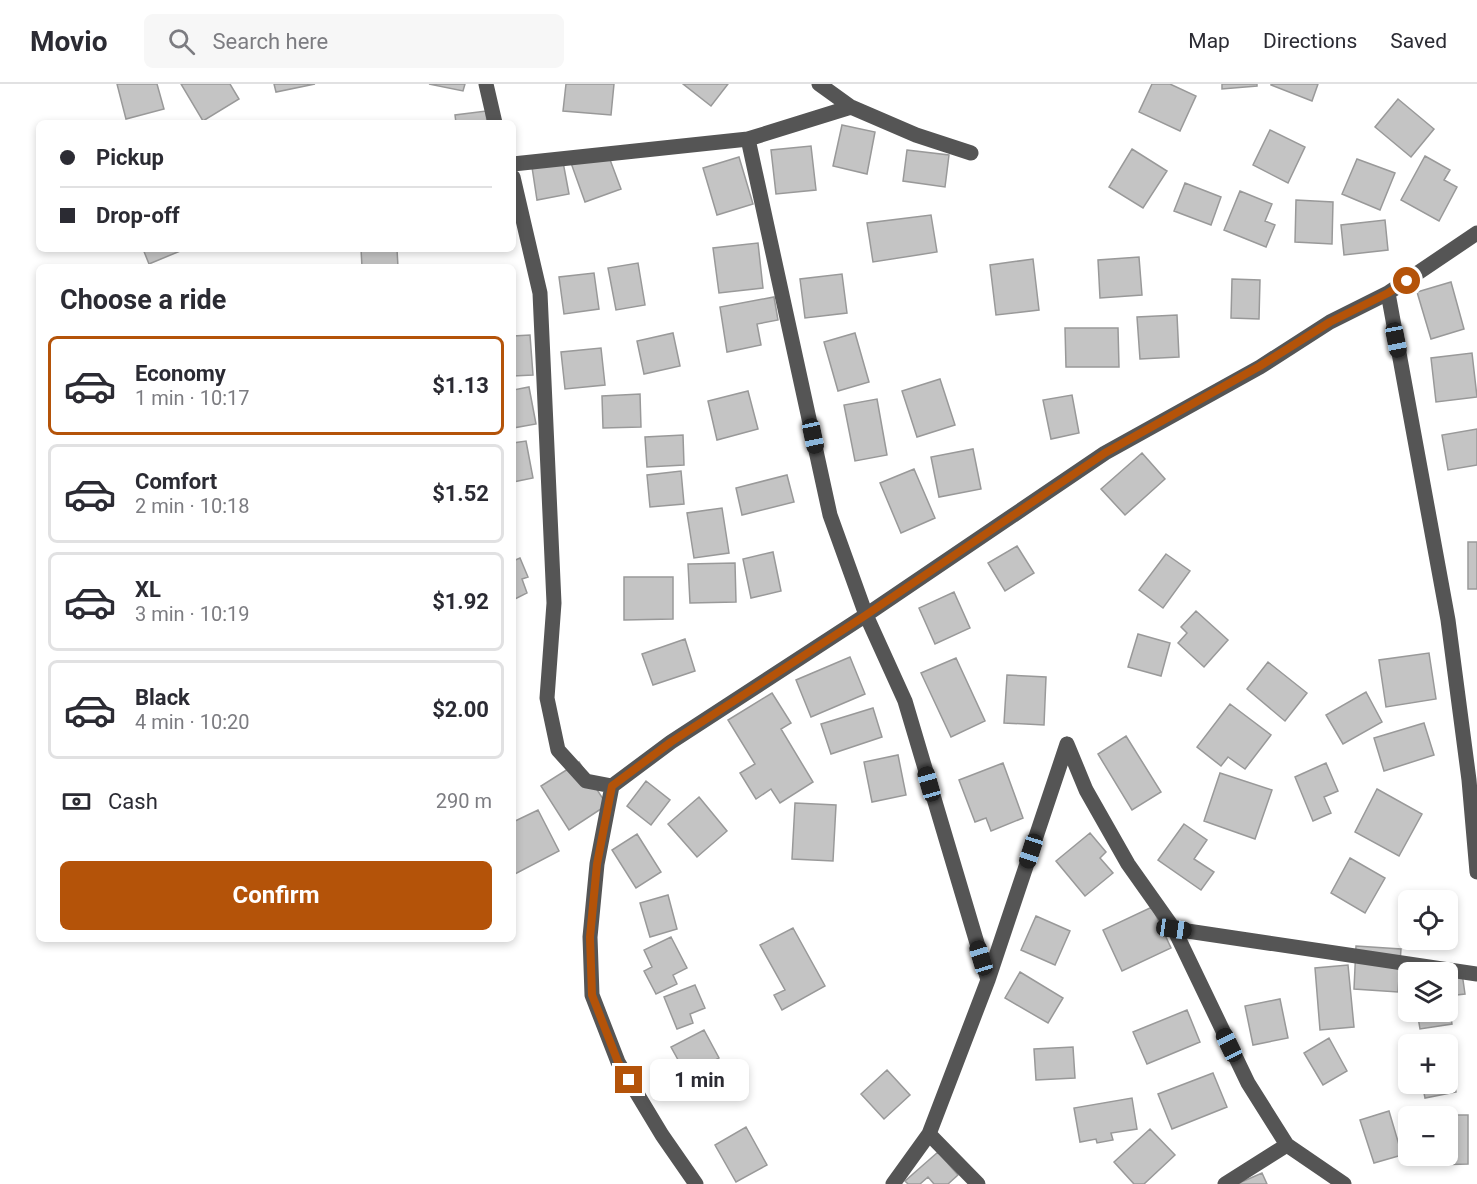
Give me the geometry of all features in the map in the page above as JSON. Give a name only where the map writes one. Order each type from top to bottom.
[{"type":"street","points":[[486,84],[494,120]]},
{"type":"street","points":[[819,84],[835,89],[851,107],[916,135],[971,153]]},
{"type":"street","points":[[516,164],[748,139],[851,107]]},
{"type":"street","points":[[748,139],[830,516],[866,615],[905,701],[988,980]]},
{"type":"street","points":[[516,190],[540,293],[554,603],[547,698],[558,750],[586,781],[612,786]]},
{"type":"street","points":[[696,1184],[662,1135],[618,1062],[592,995],[590,937],[597,864],[612,786],[671,742],[866,615],[1105,453],[1260,366],[1330,322],[1388,293],[1477,233]]},
{"type":"street","points":[[1388,293],[1448,620],[1469,780],[1477,872]]},
{"type":"street","points":[[892,1184],[929,1134],[988,980],[1067,744],[1086,790],[1128,864],[1174,929],[1248,1083],[1287,1145],[1344,1184]]},
{"type":"street","points":[[1174,929],[1477,974]]},
{"type":"street","points":[[929,1134],[978,1184]]},
{"type":"street","points":[[1225,1184],[1287,1145]]},
{"type":"building","points":[[117,84],[157,84],[164,109],[126,119]]},
{"type":"building","points":[[181,84],[230,84],[239,99],[202,120]]},
{"type":"building","points":[[274,84],[315,84],[276,92]]},
{"type":"building","points":[[429,84],[465,84],[463,91]]},
{"type":"building","points":[[566,84],[614,84],[611,115],[563,111]]},
{"type":"building","points":[[683,84],[728,84],[711,106]]},
{"type":"building","points":[[1152,84],[1170,84],[1196,96],[1180,131],[1139,112]]},
{"type":"building","points":[[1222,84],[1257,84],[1257,86],[1222,89]]},
{"type":"building","points":[[1271,84],[1318,84],[1312,101]]},
{"type":"building","points":[[1398,99],[1434,129],[1411,157],[1375,127]]},
{"type":"building","points":[[486,111],[487,120],[456,120],[455,115]]},
{"type":"building","points":[[842,125],[875,132],[867,174],[833,166]]},
{"type":"building","points":[[1270,130],[1305,147],[1288,183],[1253,165]]},
{"type":"building","points":[[811,146],[816,190],[776,194],[771,150]]},
{"type":"building","points":[[606,149],[621,189],[585,202],[571,163]]},
{"type":"building","points":[[1132,149],[1167,171],[1143,208],[1109,187]]},
{"type":"building","points":[[907,150],[949,155],[945,187],[903,181]]},
{"type":"building","points":[[1425,156],[1450,170],[1444,180],[1457,187],[1439,221],[1401,200]]},
{"type":"building","points":[[739,157],[753,204],[717,215],[703,168]]},
{"type":"building","points":[[1357,159],[1395,173],[1380,210],[1342,194]]},
{"type":"building","points":[[563,162],[569,194],[537,200],[532,167]]},
{"type":"building","points":[[1185,183],[1221,197],[1211,225],[1174,211]]},
{"type":"building","points":[[1240,191],[1272,204],[1265,221],[1275,225],[1266,247],[1224,230]]},
{"type":"building","points":[[1296,200],[1333,202],[1332,244],[1295,242]]},
{"type":"building","points":[[931,215],[937,252],[873,262],[867,223]]},
{"type":"building","points":[[1385,220],[1388,250],[1344,255],[1341,225]]},
{"type":"building","points":[[758,243],[763,288],[719,293],[713,248]]},
{"type":"building","points":[[144,252],[178,252],[149,264]]},
{"type":"building","points":[[361,252],[397,252],[398,264],[362,264]]},
{"type":"building","points":[[1139,257],[1142,295],[1100,298],[1098,260]]},
{"type":"building","points":[[1033,259],[1039,310],[996,315],[990,265]]},
{"type":"building","points":[[638,263],[645,305],[616,310],[608,268]]},
{"type":"building","points":[[594,273],[599,309],[564,314],[559,277]]},
{"type":"building","points":[[842,274],[847,313],[805,318],[800,279]]},
{"type":"building","points":[[1232,279],[1260,280],[1259,319],[1231,318]]},
{"type":"building","points":[[1451,282],[1464,329],[1431,339],[1417,292]]},
{"type":"building","points":[[774,297],[778,320],[757,324],[761,345],[727,352],[720,307]]},
{"type":"building","points":[[1177,315],[1179,357],[1140,359],[1137,317]]},
{"type":"building","points":[[1065,328],[1118,328],[1119,367],[1066,367]]},
{"type":"building","points":[[673,333],[680,366],[644,374],[637,341]]},
{"type":"building","points":[[855,333],[869,382],[838,391],[824,342]]},
{"type":"building","points":[[530,335],[533,375],[516,376],[516,336]]},
{"type":"building","points":[[601,348],[605,385],[565,389],[561,352]]},
{"type":"building","points":[[1472,353],[1477,397],[1436,402],[1431,358]]},
{"type":"building","points":[[940,379],[955,425],[917,437],[902,391]]},
{"type":"building","points":[[529,387],[536,424],[516,427],[516,389]]},
{"type":"building","points":[[748,391],[758,429],[717,440],[708,401]]},
{"type":"building","points":[[640,394],[641,427],[603,428],[602,396]]},
{"type":"building","points":[[1072,395],[1079,433],[1051,439],[1043,400]]},
{"type":"building","points":[[877,399],[887,455],[855,461],[844,405]]},
{"type":"building","points":[[1477,429],[1477,465],[1448,470],[1442,435]]},
{"type":"building","points":[[683,435],[684,465],[647,467],[645,437]]},
{"type":"building","points":[[526,441],[533,478],[516,481],[516,443]]},
{"type":"building","points":[[973,449],[981,489],[939,497],[931,457]]},
{"type":"building","points":[[1142,453],[1165,479],[1125,515],[1101,489]]},
{"type":"building","points":[[914,469],[935,518],[901,533],[880,483]]},
{"type":"building","points":[[681,471],[684,504],[650,507],[647,475]]},
{"type":"building","points":[[787,475],[794,502],[742,515],[736,488]]},
{"type":"building","points":[[722,508],[729,553],[694,558],[687,513]]},
{"type":"building","points":[[1468,542],[1477,542],[1477,589],[1468,589]]},
{"type":"building","points":[[1017,546],[1034,573],[1005,591],[988,563]]},
{"type":"building","points":[[773,552],[781,591],[751,598],[743,559]]},
{"type":"building","points":[[1166,554],[1190,571],[1163,608],[1139,590]]},
{"type":"building","points":[[520,558],[528,577],[522,579],[527,593],[516,598],[516,560]]},
{"type":"building","points":[[735,563],[736,602],[690,603],[688,564]]},
{"type":"building","points":[[624,577],[673,577],[673,619],[624,620]]},
{"type":"building","points":[[954,592],[970,628],[935,644],[919,608]]},
{"type":"building","points":[[1196,611],[1228,640],[1204,667],[1178,643],[1187,633],[1181,627]]},
{"type":"building","points":[[1138,634],[1170,643],[1161,676],[1128,667]]},
{"type":"building","points":[[685,639],[695,671],[653,685],[642,654]]},
{"type":"building","points":[[1429,653],[1436,699],[1386,707],[1379,660]]},
{"type":"building","points":[[850,657],[865,694],[811,717],[796,680]]},
{"type":"building","points":[[956,658],[985,721],[951,737],[921,673]]},
{"type":"building","points":[[1268,662],[1307,693],[1285,721],[1247,689]]},
{"type":"building","points":[[1007,675],[1046,677],[1044,725],[1004,723]]},
{"type":"building","points":[[1366,692],[1382,722],[1343,744],[1326,715]]},
{"type":"building","points":[[772,693],[791,723],[781,729],[813,782],[780,803],[771,789],[756,799],[740,773],[755,764],[728,720]]},
{"type":"building","points":[[1230,704],[1271,735],[1245,769],[1228,757],[1221,766],[1197,747]]},
{"type":"building","points":[[873,708],[882,737],[831,754],[821,724]]},
{"type":"building","points":[[1424,723],[1434,755],[1384,771],[1374,738]]},
{"type":"building","points":[[1126,736],[1161,792],[1132,810],[1098,754]]},
{"type":"building","points":[[898,755],[906,795],[872,802],[864,762]]},
{"type":"building","points":[[579,762],[607,805],[569,830],[541,786]]},
{"type":"building","points":[[1003,763],[1023,818],[991,831],[986,818],[975,822],[959,780]]},
{"type":"building","points":[[1326,763],[1338,791],[1324,797],[1331,813],[1313,821],[1295,777]]},
{"type":"building","points":[[1220,773],[1272,790],[1255,839],[1204,821]]},
{"type":"building","points":[[646,781],[670,800],[651,825],[627,806]]},
{"type":"building","points":[[1377,789],[1422,814],[1399,856],[1355,832]]},
{"type":"building","points":[[699,797],[727,831],[697,857],[668,824]]},
{"type":"building","points":[[795,803],[836,805],[833,861],[792,859]]},
{"type":"building","points":[[538,810],[559,851],[516,873],[516,821]]},
{"type":"building","points":[[1184,824],[1207,840],[1194,859],[1214,872],[1201,890],[1158,860]]},
{"type":"building","points":[[1090,833],[1106,852],[1100,858],[1113,873],[1085,896],[1056,861]]},
{"type":"building","points":[[637,834],[661,872],[636,888],[612,850]]},
{"type":"building","points":[[1350,858],[1385,878],[1365,913],[1331,893]]},
{"type":"building","points":[[668,895],[677,929],[650,937],[640,903]]},
{"type":"building","points":[[1152,907],[1171,948],[1122,971],[1103,930]]},
{"type":"building","points":[[1036,916],[1070,931],[1055,965],[1021,950]]},
{"type":"building","points":[[793,928],[825,986],[782,1010],[774,995],[785,990],[760,945]]},
{"type":"building","points":[[671,937],[687,968],[673,975],[677,984],[656,994],[644,971],[652,967],[644,950]]},
{"type":"building","points":[[1356,946],[1401,950],[1400,962],[1398,962],[1398,992],[1354,989]]},
{"type":"building","points":[[1348,965],[1354,1027],[1320,1030],[1315,968]]},
{"type":"building","points":[[1020,972],[1063,998],[1048,1023],[1005,998]]},
{"type":"building","points":[[1462,973],[1465,994],[1458,995],[1458,974]]},
{"type":"building","points":[[695,985],[705,1008],[690,1014],[693,1023],[677,1029],[664,997]]},
{"type":"building","points":[[1280,999],[1288,1038],[1253,1045],[1245,1006]]},
{"type":"building","points":[[1187,1010],[1200,1042],[1147,1064],[1133,1032]]},
{"type":"building","points":[[1419,1022],[1452,1022],[1452,1024],[1420,1029]]},
{"type":"building","points":[[704,1030],[719,1058],[687,1076],[671,1047]]},
{"type":"building","points":[[1329,1038],[1347,1071],[1323,1085],[1304,1053]]},
{"type":"building","points":[[1073,1047],[1075,1078],[1036,1080],[1034,1049]]},
{"type":"building","points":[[887,1070],[910,1095],[884,1119],[861,1094]]},
{"type":"building","points":[[1213,1073],[1227,1107],[1172,1129],[1158,1094]]},
{"type":"building","points":[[1424,1094],[1446,1094],[1425,1098]]},
{"type":"building","points":[[1132,1098],[1137,1129],[1111,1133],[1113,1140],[1097,1143],[1096,1139],[1080,1142],[1074,1108]]},
{"type":"building","points":[[1389,1111],[1398,1141],[1398,1156],[1374,1163],[1360,1120]]},
{"type":"building","points":[[1458,1115],[1468,1115],[1468,1164],[1458,1164]]},
{"type":"building","points":[[746,1127],[767,1165],[736,1182],[715,1145]]},
{"type":"building","points":[[1150,1129],[1175,1155],[1144,1184],[1134,1184],[1114,1162]]},
{"type":"building","points":[[938,1152],[958,1175],[948,1184],[934,1184],[928,1177],[920,1184],[908,1184],[905,1181]]},
{"type":"building","points":[[1262,1173],[1267,1184],[1237,1184]]},
{"type":"route","points":[[629,1080],[618,1062],[592,995],[590,937],[597,864],[612,786],[671,742],[866,615],[1105,453],[1260,366],[1330,322],[1407,281]]}]
